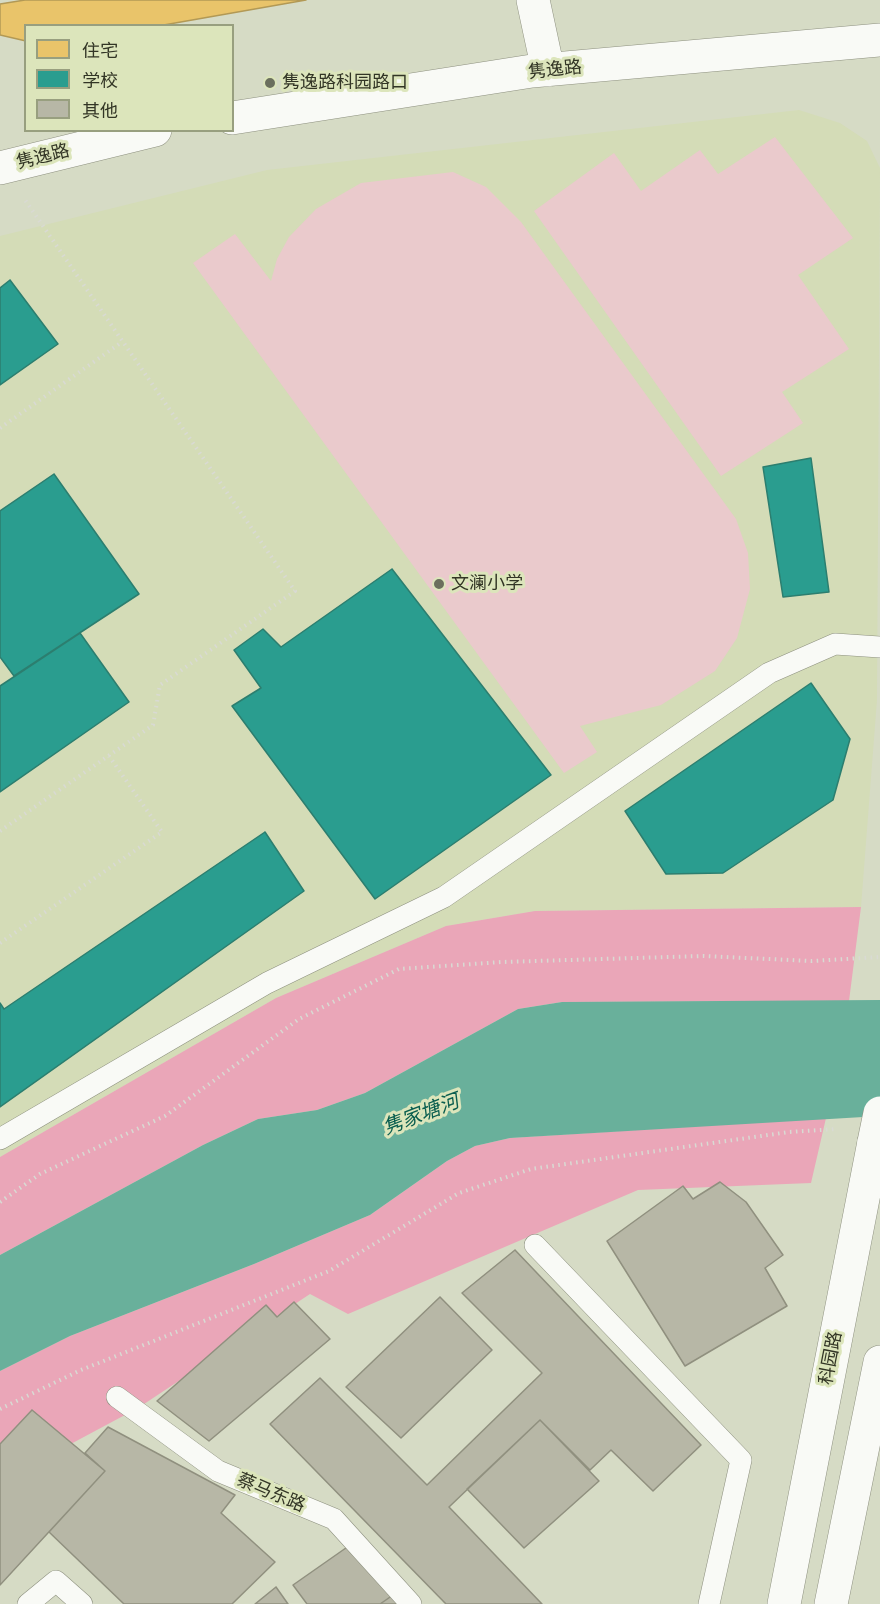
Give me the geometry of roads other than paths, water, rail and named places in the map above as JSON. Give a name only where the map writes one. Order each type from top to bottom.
[{"type":"street","points":[[533,0],[548,70]]},
{"type":"street","name":"隽逸路","points":[[234,118],[548,70],[880,40]]},
{"type":"street","name":"隽逸路","points":[[1,168],[147,132]]},
{"type":"street","name":"科园路","points":[[784,1604],[877,1127]]},
{"type":"street","points":[[831,1604],[880,1362]]},
{"type":"lane","points":[[0,1139],[267,983],[444,897],[769,674],[835,644],[880,647]]},
{"type":"lane","points":[[535,1245],[741,1460],[709,1604]]},
{"type":"lane","name":"蔡马东路","points":[[117,1397],[218,1471],[334,1519],[411,1604]]},
{"type":"lane","points":[[28,1604],[56,1581],[82,1604]]},
{"type":"water","name":"隽家塘河","points":[[880,1000],[880,1116],[510,1138],[475,1146],[447,1161],[370,1215],[254,1264],[70,1336],[0,1371],[0,1255],[203,1145],[258,1119],[317,1110],[365,1093],[518,1009],[562,1002]]},
{"type":"place","name":"隽逸路科园路口","points":[[270,83]]},
{"type":"place","name":"文澜小学","points":[[439,584]]}]
